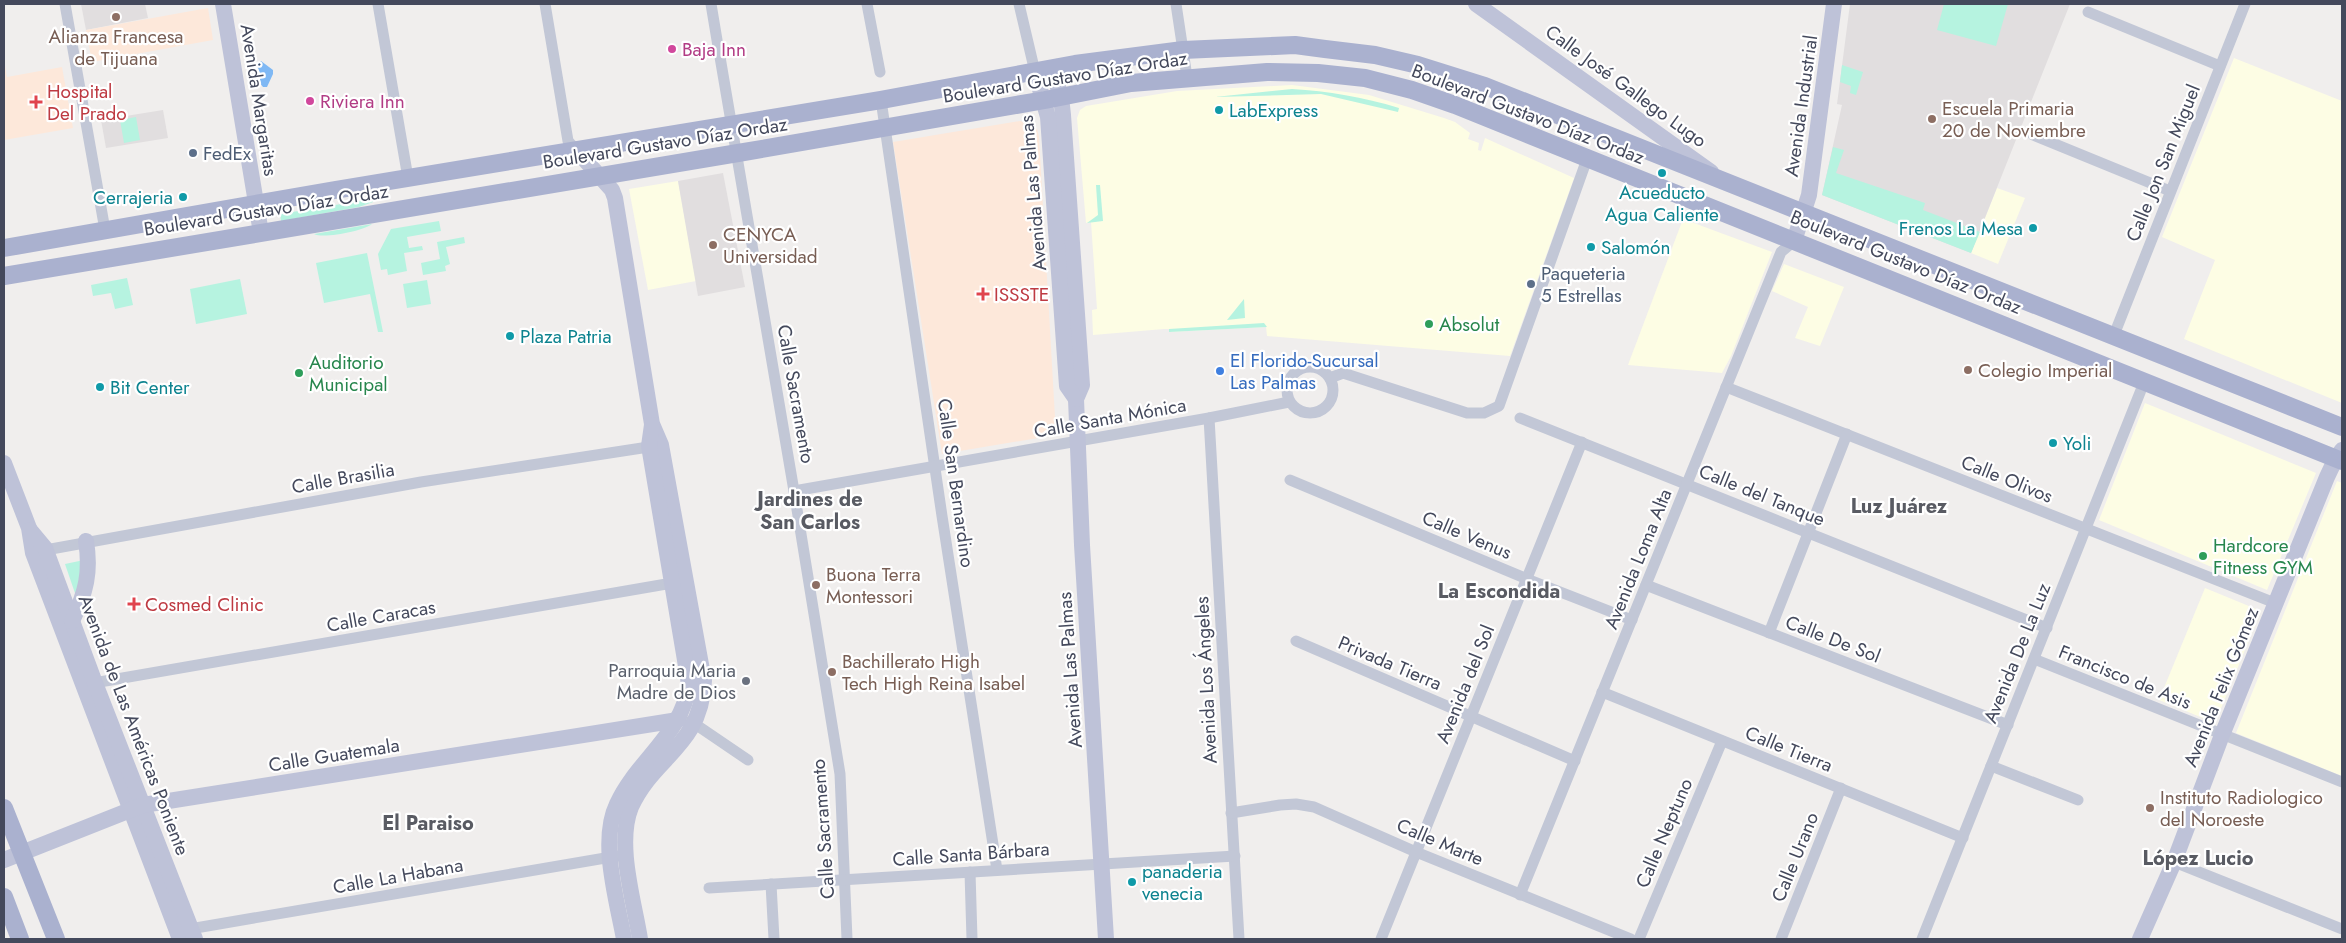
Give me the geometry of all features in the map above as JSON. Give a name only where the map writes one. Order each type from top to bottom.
[{"type":"main road","name":"Boulevard Gustavo Díaz Ordaz","points":[[4,248],[408,178],[881,100],[1043,70],[1183,50],[1295,46],[1375,55],[1418,65],[1485,86],[2342,427]]},
{"type":"main road","name":"Boulevard Gustavo Díaz Ordaz","points":[[4,276],[738,154],[1053,99],[1131,83],[1267,72],[1318,73],[1365,78],[1412,90],[1455,105],[1587,159],[2340,456]]},
{"type":"main road","points":[[4,808],[56,939]]},
{"type":"main road","points":[[4,897],[20,939]]},
{"type":"street","points":[[65,4],[105,230]]},
{"type":"street","name":"Avenida Margaritas","points":[[223,4],[261,233]]},
{"type":"street","points":[[378,4],[408,178]]},
{"type":"street","points":[[545,4],[568,141],[612,190],[615,198],[678,582],[689,684],[687,701],[678,720],[616,804],[611,823],[640,939]]},
{"type":"street","name":"Calle Sacramento","points":[[711,4],[738,154],[840,774],[847,939]]},
{"type":"street","points":[[867,4],[880,72]]},
{"type":"street","points":[[1019,4],[1043,70]]},
{"type":"street","points":[[1176,4],[1187,77]]},
{"type":"street","name":"Calle José Gallego Lugo","points":[[1476,4],[1595,88],[1617,106],[1728,183]]},
{"type":"street","name":"Avenida Industrial","points":[[1794,241],[1805,213],[1834,4]]},
{"type":"street","name":"Calle Jon San Miguel","points":[[2114,335],[2245,4]]},
{"type":"street","points":[[2088,12],[2220,66]]},
{"type":"street","name":"Avenida Las Palmas","points":[[1043,70],[1053,99],[1048,117],[1058,233],[1067,386],[1076,399],[1082,545],[1106,939]]},
{"type":"street","name":"Calle San Bernardino","points":[[881,100],[997,870]]},
{"type":"street","points":[[2034,136],[2170,191]]},
{"type":"street","points":[[1330,378],[1343,373],[1467,413],[1484,413],[1499,406],[1587,159]]},
{"type":"street","name":"Avenida Loma Alta","points":[[1520,895],[1781,252],[1794,241]]},
{"type":"street","points":[[1314,367],[1322,370],[1330,378],[1333,390],[1332,398],[1322,410],[1308,414],[1300,412],[1289,402],[1286,387],[1292,374],[1299,369],[1314,367]]},
{"type":"street","name":"Avenida De La Luz","points":[[1922,939],[2145,380]]},
{"type":"street","name":"Calle Olivos","points":[[1726,387],[2275,603]]},
{"type":"street","name":"Calle Santa Mónica","points":[[794,491],[1209,418],[1289,402]]},
{"type":"street","name":"Avenida Los Ángeles","points":[[1209,418],[1239,939]]},
{"type":"street","name":"Calle del Tanque","points":[[1520,418],[2046,628]]},
{"type":"street","points":[[1769,633],[1846,434]]},
{"type":"street","name":"Avenida del Sol","points":[[1381,939],[1582,442]]},
{"type":"street","name":"Calle Brasilia","points":[[39,551],[411,483],[655,446]]},
{"type":"street","name":"Avenida Felix Gómez","points":[[2140,939],[2174,862],[2275,603],[2340,456]]},
{"type":"street","name":"Avenida de Las Américas Poniente","points":[[4,463],[29,528],[72,621],[89,684]]},
{"type":"street","name":"Calle Venus","points":[[1290,480],[1527,579],[1632,620]]},
{"type":"street","points":[[72,621],[82,601],[89,571],[86,541]]},
{"type":"street","name":"Avenida de Las Américas Poniente","points":[[39,551],[186,935]]},
{"type":"street","points":[[624,939],[618,856],[632,807],[654,773],[686,738],[695,724],[703,700],[704,681],[678,582]]},
{"type":"street","name":"Calle Caracas","points":[[89,684],[678,582]]},
{"type":"street","name":"Calle De Sol","points":[[1646,586],[2008,725]]},
{"type":"street","name":"Privada Tierra","points":[[1296,642],[1471,717]]},
{"type":"street","name":"Francisco de Asis","points":[[2034,659],[2342,782]]},
{"type":"street","name":"Calle Tierra","points":[[1602,692],[1963,838]]},
{"type":"street","points":[[1471,717],[1575,761]]},
{"type":"street","points":[[678,720],[695,724],[748,760]]},
{"type":"street","name":"Calle Guatemala","points":[[4,860],[137,808],[678,720]]},
{"type":"street","name":"Calle Neptuno","points":[[1639,939],[1722,741]]},
{"type":"street","points":[[1991,766],[2078,800]]},
{"type":"street","name":"Calle Urano","points":[[1781,939],[1841,788]]},
{"type":"street","name":"Calle Marte","points":[[1231,813],[1280,805],[1296,804],[1314,807],[1416,852],[1631,939]]},
{"type":"street","name":"Calle La Habana","points":[[186,935],[618,856]]},
{"type":"street","name":"Calle Santa Bárbara","points":[[709,888],[1235,856]]},
{"type":"street","points":[[2174,862],[2342,929]]},
{"type":"street","points":[[970,872],[972,939]]},
{"type":"street","points":[[771,884],[774,939]]},
{"type":"shaded area","name":"Alianza Francesa de Tijuana","points":[[81,4],[145,4],[148,18],[86,30]]},
{"type":"shaded area","name":"Escuela Primaria 20 de Noviembre","points":[[1850,4],[2070,4],[1971,253],[1822,195],[1842,105],[1837,104]]},
{"type":"shaded area","points":[[208,8],[213,40],[92,62],[86,30]]},
{"type":"shaded area","points":[[2234,58],[2342,101],[2342,403],[2184,339],[2215,260],[2162,237]]},
{"type":"shaded area","name":"Hospital Del Prado","points":[[4,60],[7,77],[62,67],[73,128],[4,140]]},
{"type":"shaded area","points":[[1292,85],[1369,95],[1444,118],[1455,122],[1470,133],[1468,139],[1479,143],[1478,150],[1481,151],[1485,138],[1574,178],[1510,356],[1267,336],[1266,327],[1169,332],[1169,329],[1164,329],[1093,335],[1092,310],[1097,309],[1091,222],[1086,223],[1077,118],[1080,110],[1086,106],[1177,91]]},
{"type":"shaded area","points":[[163,110],[168,138],[106,148],[101,120]]},
{"type":"shaded area","name":"ISSSTE","points":[[1020,121],[1032,124],[1037,129],[1039,137],[1056,435],[942,454],[893,142]]},
{"type":"shaded area","name":"CENYCA Universidad","points":[[723,173],[745,287],[698,296],[678,181]]},
{"type":"shaded area","points":[[678,181],[696,281],[648,290],[629,189]]},
{"type":"shaded area","points":[[1997,188],[2025,198],[1998,264],[1971,253]]},
{"type":"shaded area","points":[[1683,219],[1772,252],[1731,356],[1722,373],[1628,365]]},
{"type":"shaded area","points":[[1784,264],[1844,287],[1820,346],[1795,338],[1808,307],[1772,291]]},
{"type":"shaded area","points":[[2145,403],[2316,473],[2267,590],[2099,520]]},
{"type":"shaded area","points":[[2337,481],[2342,483],[2342,776],[2236,733]]},
{"type":"shaded area","points":[[2205,588],[2261,611],[2215,723],[2159,700]]},
{"type":"green space","points":[[1944,4],[2008,4],[1996,46],[1937,30]]},
{"type":"green space","points":[[1842,65],[1863,72],[1856,95],[1850,93],[1851,86],[1840,82]]},
{"type":"green space","points":[[1292,89],[1346,95],[1399,108],[1398,112],[1321,94],[1215,97]]},
{"type":"green space","points":[[136,117],[140,140],[124,143],[120,120]]},
{"type":"green space","points":[[1833,147],[1844,150],[1836,173],[1925,203],[1923,210],[1980,232],[1971,253],[1822,195]]},
{"type":"green space","points":[[1096,185],[1100,185],[1103,221],[1087,223],[1098,215]]},
{"type":"green space","points":[[390,196],[359,207],[281,221],[280,214]]},
{"type":"green space","points":[[439,221],[441,231],[407,237],[409,248],[422,246],[423,250],[404,253],[407,271],[388,275],[387,269],[381,270],[378,254],[391,229]]},
{"type":"green space","points":[[372,224],[368,227],[343,234],[326,236],[314,234]]},
{"type":"green space","points":[[464,237],[465,243],[446,247],[450,264],[445,266],[446,271],[423,275],[421,263],[440,259],[437,242]]},
{"type":"green space","points":[[367,253],[383,332],[378,332],[370,294],[324,303],[316,263]]},
{"type":"green space","points":[[127,278],[133,305],[115,309],[111,293],[93,296],[91,285]]},
{"type":"green space","points":[[240,279],[247,314],[196,324],[190,289]]},
{"type":"green space","points":[[427,280],[431,304],[407,308],[403,284]]},
{"type":"green space","points":[[1244,299],[1245,318],[1227,320]]},
{"type":"green space","points":[[1264,323],[1267,327],[1169,332],[1169,329]]},
{"type":"green space","points":[[84,560],[77,599],[65,564]]},
{"type":"water","points":[[261,61],[273,70],[267,87],[263,87],[259,82],[261,76],[257,65]]},
{"type":"place","name":"Alianza Francesa de Tijuana","points":[[116,17]]},
{"type":"place","name":"Baja Inn","points":[[672,49]]},
{"type":"place","name":"Riviera Inn","points":[[310,101]]},
{"type":"place","name":"Hospital Del Prado","points":[[36,102]]},
{"type":"place","name":"LabExpress","points":[[1219,110]]},
{"type":"place","name":"Escuela Primaria 20 de Noviembre","points":[[1932,119]]},
{"type":"place","name":"FedEx","points":[[193,153]]},
{"type":"place","name":"Acueducto Agua Caliente","points":[[1662,173]]},
{"type":"place","name":"Cerrajeria","points":[[183,197]]},
{"type":"place","name":"Frenos La Mesa","points":[[2033,228]]},
{"type":"place","name":"CENYCA Universidad","points":[[713,245]]},
{"type":"place","name":"Salomón","points":[[1591,247]]},
{"type":"place","name":"Paqueteria 5 Estrellas","points":[[1531,284]]},
{"type":"place","name":"ISSSTE","points":[[983,294]]},
{"type":"place","name":"Absolut","points":[[1429,324]]},
{"type":"place","name":"Plaza Patria","points":[[510,336]]},
{"type":"place","name":"Colegio Imperial","points":[[1968,370]]},
{"type":"place","name":"El Florido-Sucursal Las Palmas","points":[[1220,371]]},
{"type":"place","name":"Auditorio Municipal","points":[[299,373]]},
{"type":"place","name":"Bit Center","points":[[100,387]]},
{"type":"place","name":"Yoli","points":[[2053,443]]},
{"type":"place","name":"Hardcore Fitness GYM","points":[[2203,556]]},
{"type":"place","name":"Buona Terra Montessori","points":[[816,585]]},
{"type":"place","name":"Cosmed Clinic","points":[[134,604]]},
{"type":"place","name":"Bachillerato High Tech High Reina Isabel","points":[[832,672]]},
{"type":"place","name":"Parroquia Maria Madre de Dios","points":[[746,681]]},
{"type":"place","name":"Instituto Radiologico del Noroeste","points":[[2150,808]]},
{"type":"place","name":"panaderia venecia","points":[[1132,882]]},
{"type":"district","name":"Luz Juárez","points":[[1899,506]]},
{"type":"district","name":"Jardines de San Carlos","points":[[810,510]]},
{"type":"district","name":"La Escondida","points":[[1499,591]]},
{"type":"district","name":"El Paraiso","points":[[428,823]]},
{"type":"district","name":"López Lucio","points":[[2198,858]]}]
